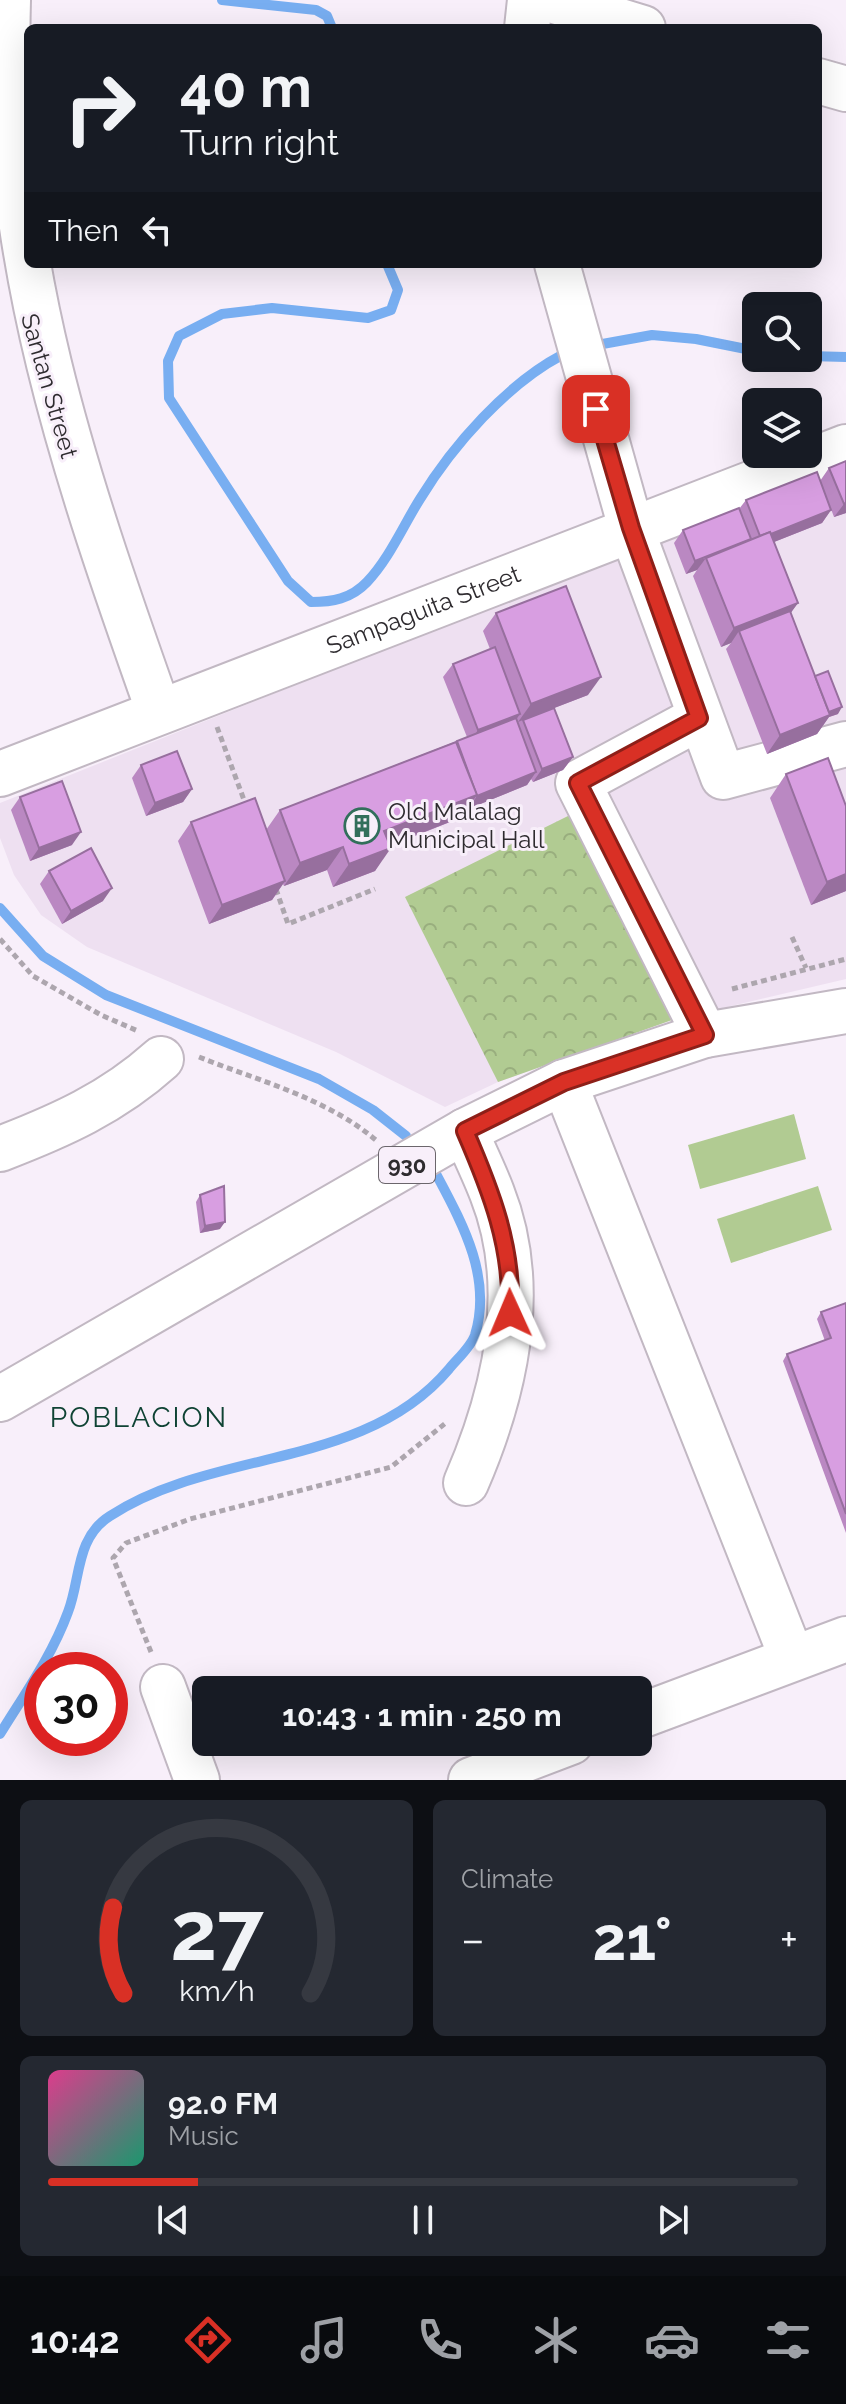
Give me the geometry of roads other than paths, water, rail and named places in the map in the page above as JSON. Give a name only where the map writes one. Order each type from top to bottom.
[{"type":"street","name":"Santan Street","points":[[8,0],[1,110],[7,197],[20,282],[38,357],[68,455],[159,712]]},
{"type":"street","points":[[527,24],[530,0]]},
{"type":"street","points":[[551,0],[630,24]]},
{"type":"street","points":[[822,82],[846,89]]},
{"type":"street","points":[[558,268],[631,528],[723,777],[846,744]]},
{"type":"street","name":"Sampaguita Street","points":[[0,774],[846,447]]},
{"type":"street","points":[[697,1018],[578,783],[699,718]]},
{"type":"street","name":"930","points":[[0,1399],[465,1131],[697,1018],[846,1011]]},
{"type":"street","points":[[0,1149],[75,1120],[112,1098],[161,1059]]},
{"type":"street","points":[[564,1082],[792,1658]]},
{"type":"street","points":[[465,1131],[493,1195],[505,1241],[511,1289],[501,1382],[487,1434],[466,1483]]},
{"type":"street","points":[[652,1712],[846,1639]]},
{"type":"street","points":[[163,1687],[197,1780]]},
{"type":"street","points":[[471,1780],[534,1756]]},
{"type":"waterway","points":[[222,0],[316,10],[327,16],[330,24]]},
{"type":"waterway","points":[[389,268],[398,290],[391,310],[368,318],[272,308],[222,314],[179,336],[168,361],[169,398],[288,581],[311,602],[341,598],[367,582],[389,553],[433,478],[465,437],[521,382],[562,355]]},
{"type":"waterway","points":[[597,345],[652,335],[696,339],[742,348]]},
{"type":"waterway","points":[[822,356],[846,357]]},
{"type":"waterway","points":[[0,908],[43,956],[106,995],[319,1079],[373,1110],[406,1136]]},
{"type":"waterway","points":[[0,1734],[54,1644],[72,1599],[85,1547],[99,1525],[151,1494],[332,1442],[375,1425],[414,1402],[467,1348],[475,1335],[480,1313],[477,1270],[464,1229],[434,1170]]},
{"type":"place","name":"Old Malalag Municipal Hall","points":[[362,826]]},
{"type":"district","name":"POBLACION","points":[[139,1417]]}]
